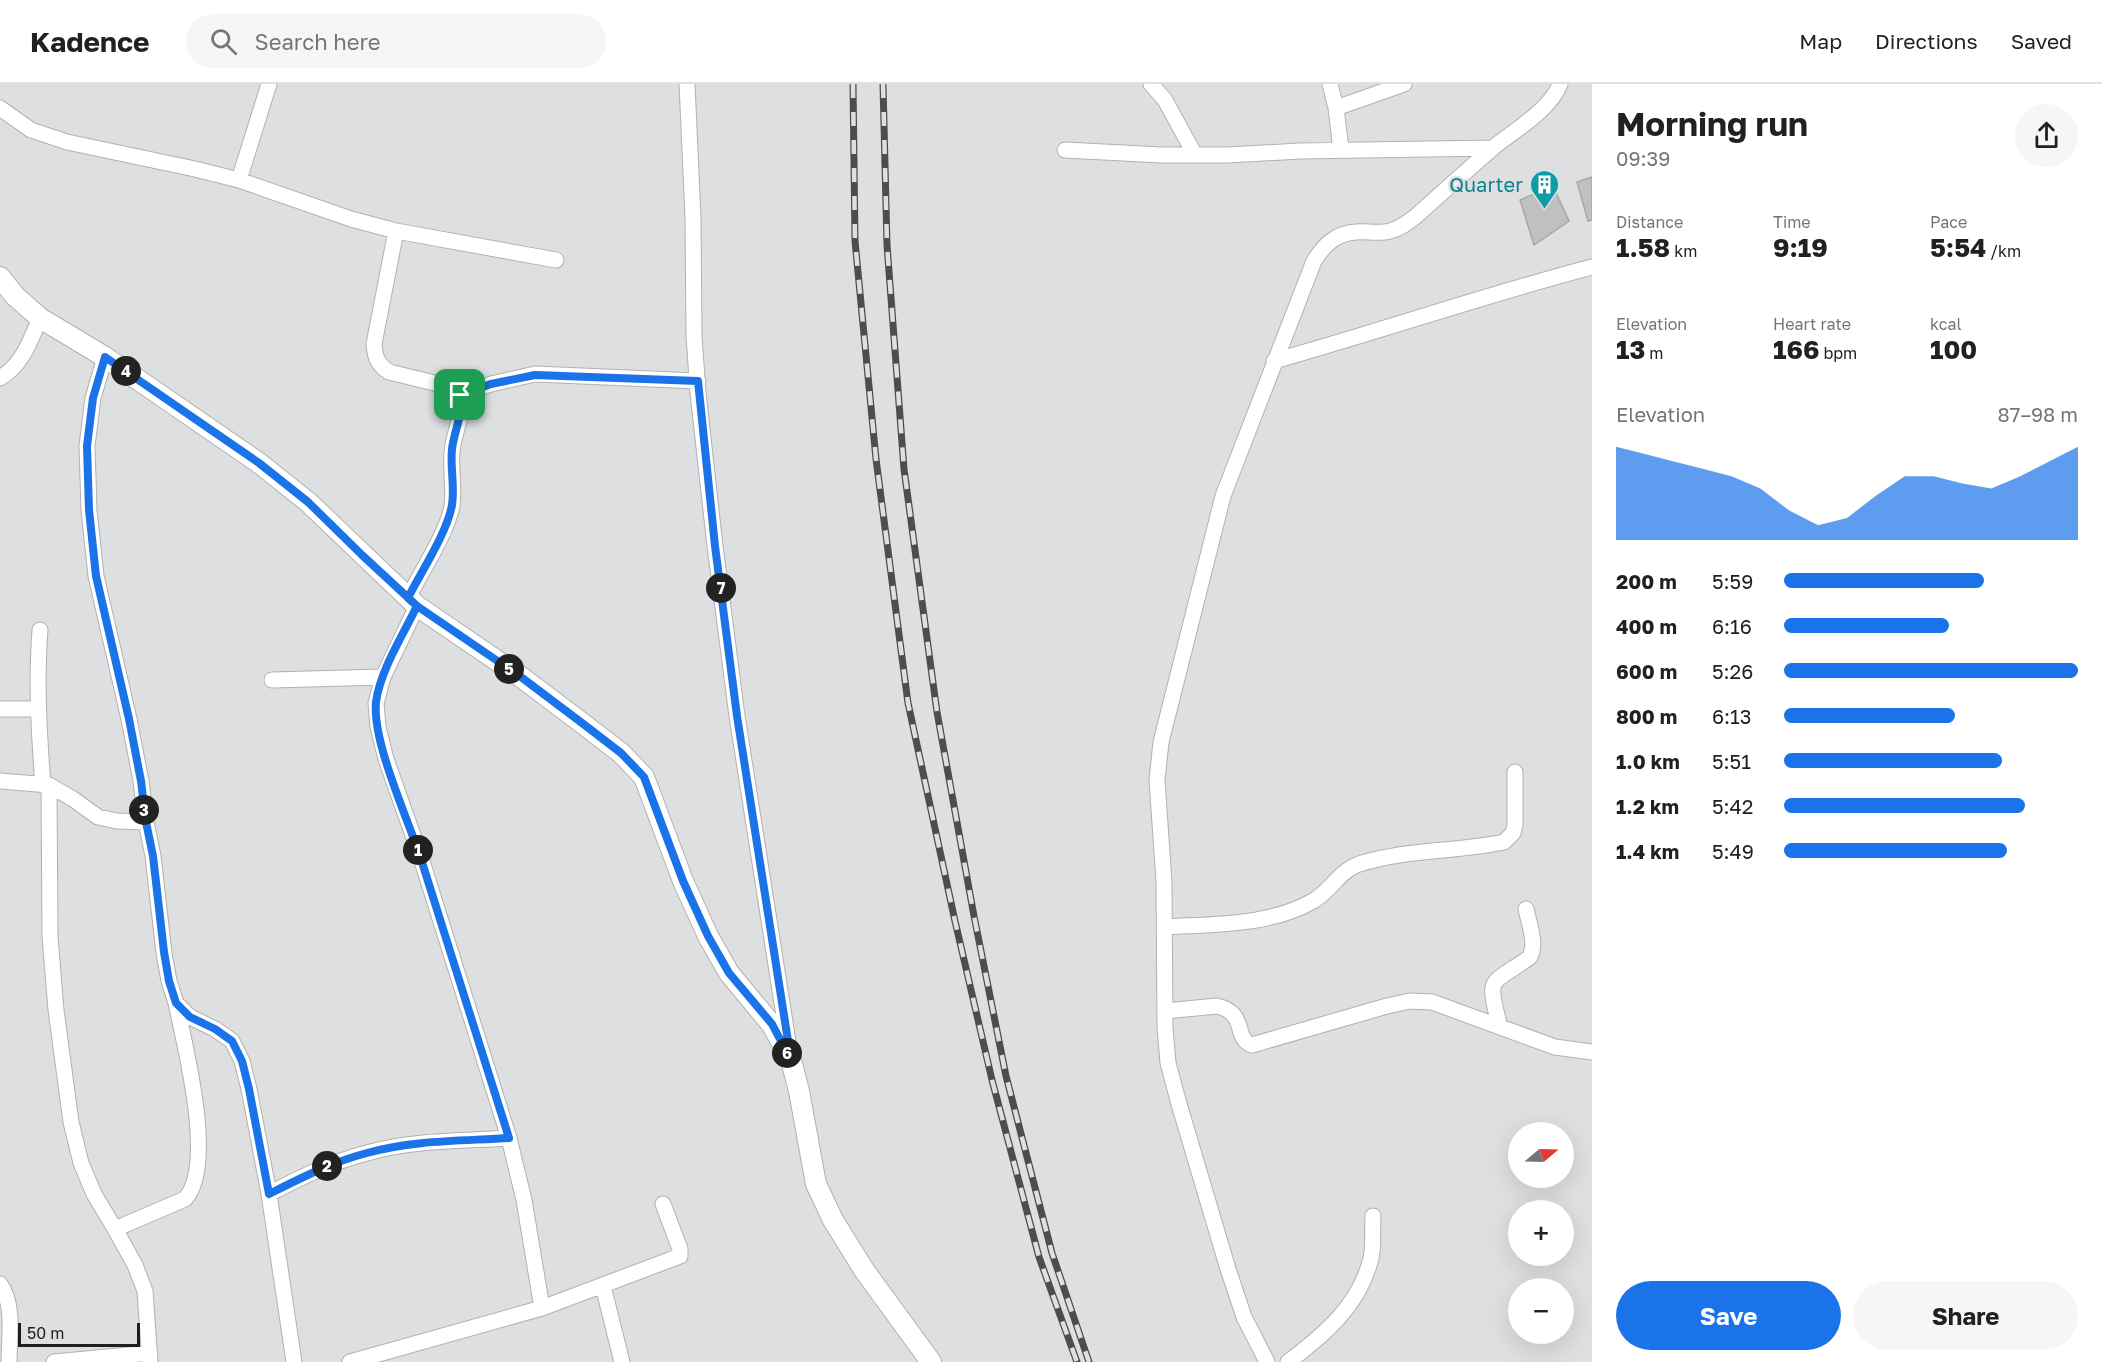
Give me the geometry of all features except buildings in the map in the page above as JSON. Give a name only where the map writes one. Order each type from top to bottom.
[{"type":"main road","points":[[0,277],[15,296],[40,318],[105,357],[259,463],[308,502],[413,602],[556,703],[621,753],[644,777],[680,872],[708,936],[729,973],[772,1024],[791,1060],[799,1090],[816,1184],[828,1211],[864,1270],[931,1362]]},
{"type":"street","points":[[239,180],[269,84]]},
{"type":"street","points":[[687,84],[694,228],[694,336],[715,546],[737,716],[791,1060]]},
{"type":"street","points":[[1151,84],[1169,107],[1195,155]]},
{"type":"street","points":[[1330,84],[1336,108],[1341,150]]},
{"type":"street","points":[[1336,108],[1404,84]]},
{"type":"street","points":[[1267,1362],[1245,1317],[1228,1269],[1168,1063],[1165,1011],[1164,882],[1157,780],[1161,742],[1223,496],[1314,261],[1323,247],[1335,238],[1353,232],[1389,231],[1402,226],[1540,111],[1558,91],[1560,84]]},
{"type":"street","points":[[0,108],[31,130],[67,142],[195,168],[239,180],[351,219],[396,231],[556,260]]},
{"type":"street","points":[[1065,150],[1195,155],[1493,148]]},
{"type":"street","points":[[396,231],[374,344],[375,357],[380,366],[389,372],[455,388],[462,404],[452,449],[451,508],[383,677],[376,703],[378,727],[386,759],[421,858],[509,1138],[527,1211],[542,1308]]},
{"type":"street","points":[[1274,361],[1347,341],[1463,302],[1592,267]]},
{"type":"street","points":[[0,378],[12,370],[25,352],[40,318]]},
{"type":"street","points":[[105,357],[93,398],[87,446],[89,510],[96,576],[129,719],[153,856],[164,952],[192,1081],[198,1129],[198,1165],[191,1192],[185,1199],[115,1229]]},
{"type":"street","points":[[460,395],[491,384],[535,375],[698,381]]},
{"type":"street","points":[[40,630],[36,672],[37,709],[46,785],[50,936],[56,1010],[71,1122],[81,1162],[94,1194],[135,1265],[145,1291],[150,1358],[54,1362]]},
{"type":"street","points":[[272,680],[383,677]]},
{"type":"street","points":[[0,709],[37,709]]},
{"type":"street","points":[[1165,927],[1233,923],[1263,918],[1294,910],[1314,901],[1329,889],[1340,875],[1356,865],[1401,855],[1504,842],[1513,833],[1515,825],[1515,772]]},
{"type":"street","points":[[0,781],[46,785],[74,799],[98,817],[117,821],[146,822]]},
{"type":"street","points":[[1500,1027],[1492,996],[1492,986],[1501,976],[1530,957],[1533,951],[1534,945],[1526,909]]},
{"type":"street","points":[[1165,1011],[1218,1006],[1226,1008],[1233,1012],[1238,1021],[1243,1039],[1252,1045],[1387,1006],[1410,1001],[1432,1002],[1555,1047],[1592,1052]]},
{"type":"street","points":[[176,1003],[190,1017],[215,1029],[232,1041],[242,1061],[269,1194],[294,1362]]},
{"type":"street","points":[[269,1194],[307,1174],[368,1152],[405,1145],[509,1138]]},
{"type":"street","points":[[350,1362],[542,1308],[680,1256],[680,1249],[663,1204]]},
{"type":"street","points":[[1288,1362],[1344,1313],[1361,1287],[1371,1257],[1373,1216]]},
{"type":"street","points":[[0,1284],[6,1292],[9,1305],[9,1362]]},
{"type":"street","points":[[603,1286],[622,1362]]},
{"type":"railway","points":[[853,84],[855,241],[876,459],[908,703],[992,1080],[1039,1257],[1077,1362]]},
{"type":"railway","points":[[883,84],[887,245],[904,469],[937,712],[1006,1076],[1052,1253],[1089,1362]]},
{"type":"place","name":"Quarter","points":[[1544,210]]},
{"type":"route","points":[[460,395],[462,404],[452,449],[451,508],[443,530],[408,598],[417,606],[383,677],[376,703],[378,727],[386,759],[421,858],[509,1138],[405,1145],[368,1152],[307,1174],[269,1194],[242,1061],[232,1041],[215,1029],[190,1017],[176,1003],[169,981],[141,781],[96,576],[89,510],[87,446],[93,398],[105,357],[259,463],[308,502],[362,555],[408,598],[417,606],[521,677],[621,753],[644,777],[683,881],[708,936],[729,973],[772,1024],[791,1060],[737,716],[715,546],[698,381],[535,375],[491,384],[460,395]]}]
